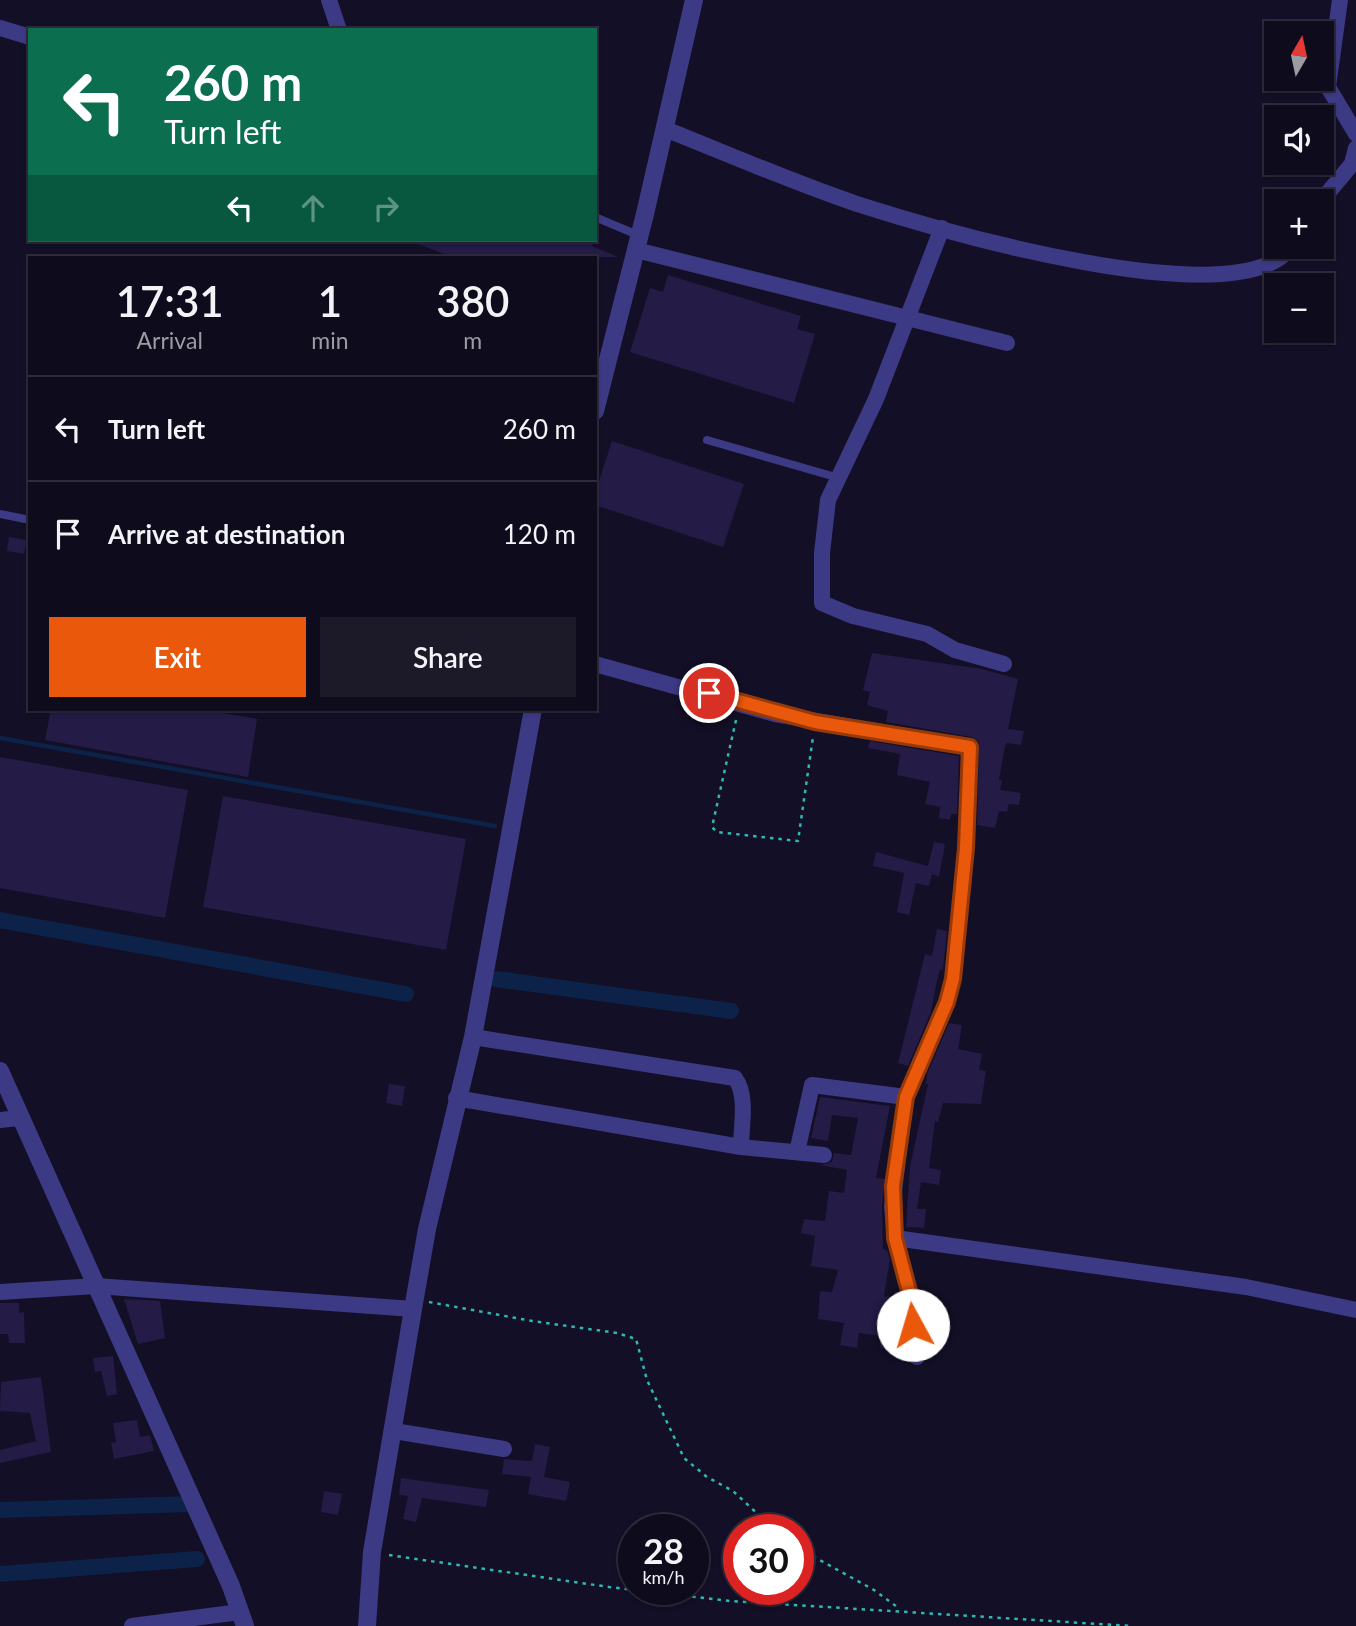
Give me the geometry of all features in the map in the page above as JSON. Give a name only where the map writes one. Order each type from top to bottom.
[{"type":"street","points":[[329,0],[338,28]]},
{"type":"street","points":[[597,403],[638,243],[694,0]]},
{"type":"street","points":[[1340,0],[1328,87],[1356,134]]},
{"type":"street","points":[[0,28],[28,36]]},
{"type":"street","points":[[664,129],[857,203],[1061,258],[1125,270],[1162,272],[1249,272],[1280,259]]},
{"type":"street","points":[[1331,189],[1352,164],[1356,148]]},
{"type":"street","points":[[942,228],[876,399],[828,500],[825,515],[822,603],[853,616],[928,634],[955,650],[1004,664]]},
{"type":"street","points":[[638,243],[1007,342]]},
{"type":"street","points":[[597,665],[815,722],[970,747],[966,848],[953,979],[947,1002],[906,1097],[893,1186],[895,1238],[909,1291],[917,1357]]},
{"type":"street","points":[[367,1626],[372,1552],[427,1229],[472,1037],[533,711]]},
{"type":"street","points":[[472,1037],[735,1078],[741,1085],[741,1147]]},
{"type":"street","points":[[0,1071],[243,1619],[132,1626]]},
{"type":"street","points":[[797,1152],[812,1085],[906,1097]]},
{"type":"street","points":[[456,1098],[741,1147],[824,1155]]},
{"type":"street","points":[[0,1119],[19,1118]]},
{"type":"street","points":[[895,1238],[1246,1287],[1356,1310]]},
{"type":"street","points":[[0,1292],[96,1286],[414,1304]]},
{"type":"street","points":[[394,1431],[504,1449]]},
{"type":"lane","points":[[597,218],[638,243]]},
{"type":"lane","points":[[707,440],[839,478]]},
{"type":"lane","points":[[0,514],[28,520]]},
{"type":"path","points":[[740,703],[712,827],[717,832],[798,841],[815,722]]},
{"type":"path","points":[[414,1304],[617,1333],[636,1339],[648,1380],[684,1458],[707,1478],[733,1491],[758,1514]]},
{"type":"path","points":[[372,1552],[609,1587],[730,1601],[900,1609],[1131,1626]]},
{"type":"path","points":[[814,1557],[874,1590],[900,1609]]},
{"type":"building","points":[[413,242],[593,242],[592,246],[618,257],[597,256],[449,256]]},
{"type":"building","points":[[668,275],[801,316],[797,329],[815,334],[794,403],[630,352],[650,288],[663,292]]},
{"type":"building","points":[[612,441],[744,484],[723,547],[597,506],[597,487]]},
{"type":"building","points":[[9,537],[27,540],[24,554],[7,551]]},
{"type":"building","points":[[872,653],[982,669],[1018,679],[1008,729],[1024,731],[1021,745],[1007,743],[1005,746],[999,780],[1002,780],[1000,790],[1021,793],[1019,805],[1009,804],[1007,812],[999,811],[995,828],[977,825],[979,742],[972,737],[886,722],[888,711],[867,705],[870,692],[863,690]]},
{"type":"building","points":[[51,711],[211,711],[257,719],[248,777],[45,740]]},
{"type":"building","points":[[870,741],[959,756],[957,814],[951,814],[950,820],[939,818],[940,807],[925,804],[930,782],[897,775],[900,754],[868,748]]},
{"type":"building","points":[[0,757],[188,790],[165,918],[0,888]]},
{"type":"building","points":[[223,796],[466,839],[446,950],[203,907]]},
{"type":"building","points":[[934,842],[945,844],[939,877],[932,874],[929,886],[916,883],[909,915],[897,912],[904,873],[873,866],[876,852],[928,866]]},
{"type":"building","points":[[937,929],[947,931],[943,970],[940,970],[937,980],[931,1012],[908,1066],[898,1063],[925,954],[932,956]]},
{"type":"building","points":[[949,1023],[962,1025],[958,1049],[982,1054],[979,1070],[986,1071],[981,1104],[943,1103],[938,1122],[935,1121],[929,1168],[941,1170],[939,1185],[921,1182],[917,1209],[926,1209],[924,1228],[906,1227],[910,1166],[928,1084],[927,1074]]},
{"type":"building","points":[[389,1084],[405,1086],[402,1106],[386,1103]]},
{"type":"building","points":[[820,1097],[890,1106],[876,1178],[885,1179],[882,1206],[883,1249],[887,1250],[890,1259],[884,1296],[899,1298],[900,1305],[894,1350],[880,1348],[882,1336],[859,1333],[857,1348],[840,1345],[844,1323],[818,1319],[820,1291],[832,1292],[838,1270],[811,1266],[815,1236],[801,1233],[804,1219],[825,1221],[829,1191],[844,1193],[847,1170],[820,1165],[832,1162],[834,1153],[851,1155],[858,1118],[832,1115],[828,1141],[811,1138]]},
{"type":"building","points":[[124,1299],[160,1301],[165,1338],[138,1344]]},
{"type":"building","points":[[0,1303],[19,1303],[19,1313],[24,1312],[25,1343],[9,1343],[8,1334],[0,1334]]},
{"type":"building","points":[[113,1356],[117,1394],[107,1396],[101,1371],[95,1372],[93,1358]]},
{"type":"building","points":[[41,1377],[51,1452],[0,1463],[0,1450],[36,1441],[30,1413],[0,1411],[1,1382]]},
{"type":"building","points":[[137,1420],[140,1437],[150,1435],[154,1451],[114,1459],[111,1443],[116,1442],[113,1423]]},
{"type":"building","points":[[535,1444],[550,1447],[544,1477],[570,1482],[566,1501],[528,1494],[531,1477],[502,1474],[504,1459],[532,1461]]},
{"type":"building","points":[[401,1478],[489,1490],[486,1507],[422,1498],[416,1522],[403,1519],[408,1496],[399,1495]]},
{"type":"building","points":[[324,1491],[342,1494],[338,1515],[321,1512]]},
{"type":"waterway","points":[[0,738],[495,826]]},
{"type":"waterway","points":[[0,920],[406,994]]},
{"type":"waterway","points":[[496,979],[731,1011]]},
{"type":"waterway","points":[[0,1510],[190,1504]]},
{"type":"waterway","points":[[0,1574],[197,1559]]},
{"type":"route","points":[[709,693],[775,714],[970,747],[966,788],[966,848],[953,979],[947,1002],[906,1097],[893,1186],[895,1238],[905,1270],[913,1325]]}]
